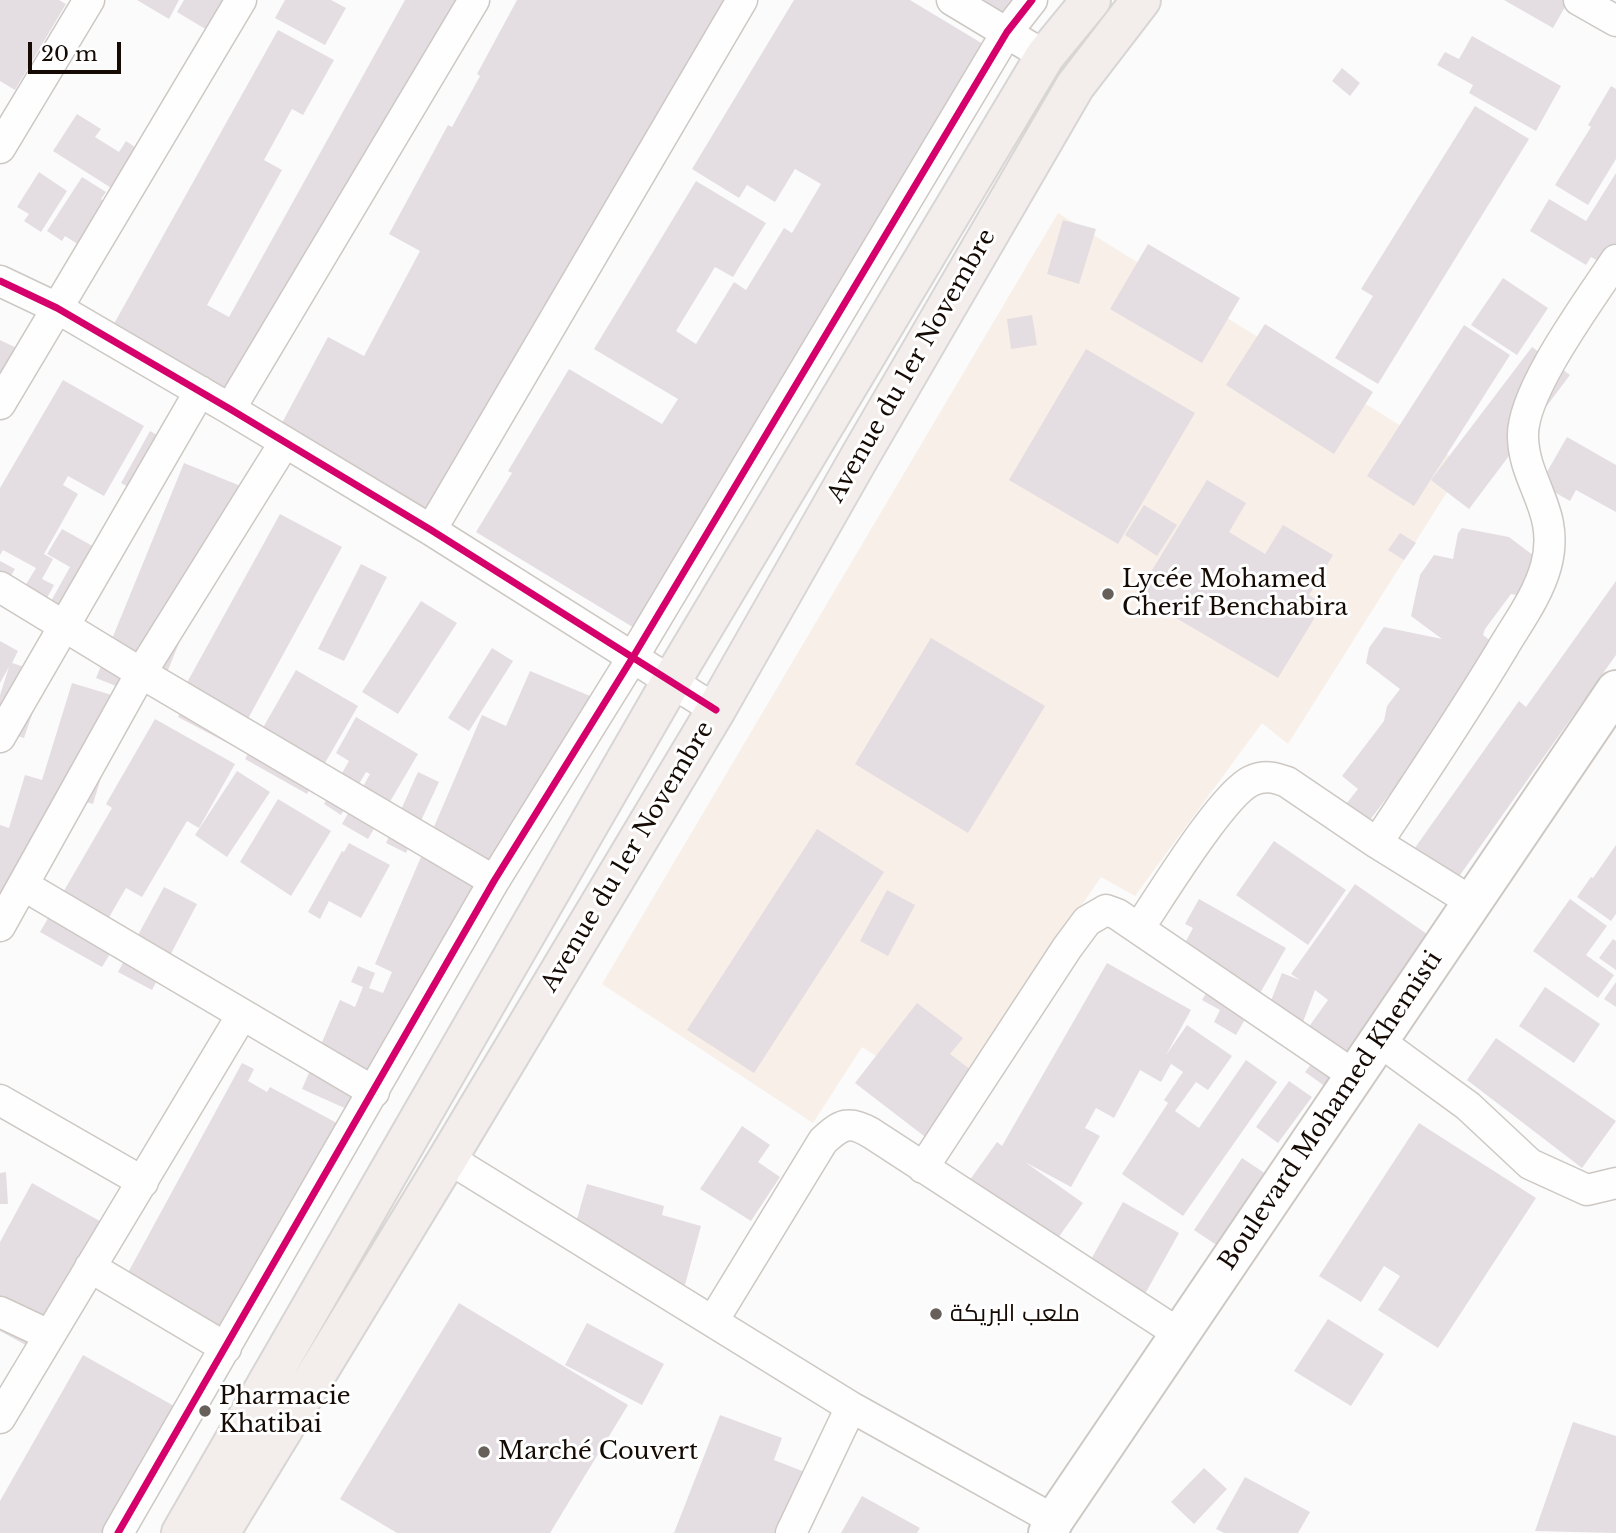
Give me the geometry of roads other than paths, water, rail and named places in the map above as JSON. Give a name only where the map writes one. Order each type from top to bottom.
[{"type":"main road","name":"Avenue du 1er Novembre","points":[[181,1533],[672,680],[1045,56],[1091,0]]},
{"type":"main road","name":"Avenue du 1er Novembre","points":[[220,1533],[716,710],[1075,86],[1141,0]]},
{"type":"main road","name":"Boulevard Mohamed Khemisti","points":[[1051,1527],[1616,690]]},
{"type":"street","points":[[0,148],[89,0]]},
{"type":"street","points":[[0,404],[242,0]]},
{"type":"street","points":[[230,409],[474,0]]},
{"type":"street","points":[[431,530],[742,0]]},
{"type":"street","points":[[952,0],[1045,56]]},
{"type":"street","points":[[118,1533],[494,881],[633,657],[1007,32],[1032,0]]},
{"type":"street","points":[[1579,0],[1616,21]]},
{"type":"street","points":[[1377,843],[1480,685],[1535,593],[1546,566],[1550,536],[1547,514],[1525,454],[1525,418],[1546,369],[1616,260]]},
{"type":"street","points":[[0,281],[57,308],[200,391],[431,530],[716,710]]},
{"type":"street","points":[[1,735],[200,391]]},
{"type":"street","points":[[0,926],[141,673],[285,442]]},
{"type":"street","points":[[0,587],[494,881]]},
{"type":"street","points":[[1139,929],[1220,810],[1248,782],[1264,776],[1287,782],[1377,843],[1472,902]]},
{"type":"street","points":[[23,884],[374,1092]]},
{"type":"street","points":[[923,1168],[1087,921],[1106,910],[1117,914],[1355,1076]]},
{"type":"street","points":[[0,1418],[242,1015]]},
{"type":"street","points":[[1379,1041],[1468,1106],[1530,1164],[1587,1190],[1616,1183]]},
{"type":"street","points":[[0,1100],[143,1182]]},
{"type":"street","points":[[713,1321],[823,1141],[837,1128],[859,1126],[1181,1335]]},
{"type":"street","points":[[448,1158],[1051,1527]]},
{"type":"street","points":[[90,1267],[226,1348]]},
{"type":"street","points":[[0,1312],[49,1335]]},
{"type":"street","points":[[791,1533],[851,1407]]},
{"type":"place","name":"Lycée Mohamed Cherif Benchabira","points":[[1108,594]]},
{"type":"place","name":"ملعب البريكة","points":[[936,1314]]},
{"type":"place","name":"Pharmacie Khatibai","points":[[205,1411]]},
{"type":"place","name":"Marché Couvert","points":[[484,1452]]}]
